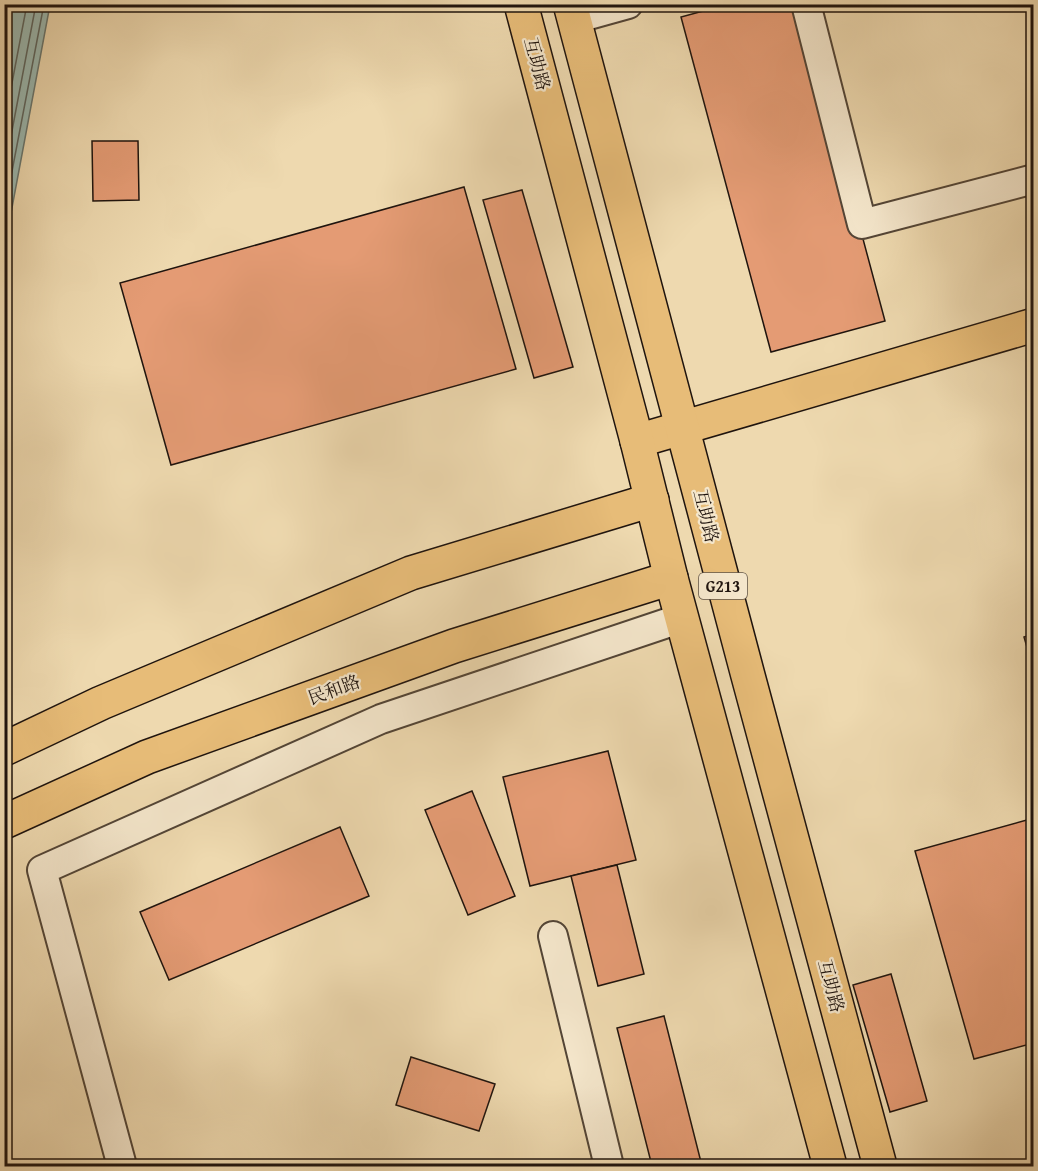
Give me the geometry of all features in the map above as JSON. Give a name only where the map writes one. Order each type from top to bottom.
[{"type":"main road","name":"互助路","points":[[521,4],[671,578],[830,1167]]},
{"type":"main road","name":"互助路","points":[[572,12],[880,1167]]},
{"type":"main road","points":[[637,441],[1034,325]]},
{"type":"main road","points":[[4,749],[102,702],[411,573],[652,500]]},
{"type":"main road","name":"民和路","points":[[4,822],[147,757],[454,646],[671,578]]},
{"type":"street","points":[[572,12],[628,4]]},
{"type":"street","points":[[806,4],[862,224],[1034,179]]},
{"type":"street","points":[[122,1167],[42,870],[381,719],[682,618]]},
{"type":"street","points":[[553,936],[609,1167]]},
{"type":"water","points":[[4,5],[50,5],[5,245]]},
{"type":"building","points":[[729,4],[800,4],[885,321],[771,352],[681,17]]},
{"type":"building","points":[[92,141],[138,141],[139,200],[93,201]]},
{"type":"building","points":[[464,187],[516,369],[171,465],[120,283]]},
{"type":"building","points":[[522,190],[573,367],[534,378],[483,200]]},
{"type":"building","points":[[1034,634],[1034,671],[1024,637]]},
{"type":"building","points":[[608,751],[636,860],[530,886],[503,777]]},
{"type":"building","points":[[472,791],[515,896],[468,915],[425,810]]},
{"type":"building","points":[[1034,818],[1034,1043],[974,1059],[915,851]]},
{"type":"building","points":[[340,827],[369,896],[169,980],[140,912]]},
{"type":"building","points":[[617,865],[644,974],[598,986],[571,876]]},
{"type":"building","points":[[891,974],[927,1101],[890,1112],[853,985]]},
{"type":"building","points":[[664,1016],[702,1166],[652,1166],[617,1028]]},
{"type":"building","points":[[411,1057],[495,1084],[479,1131],[396,1105]]}]
